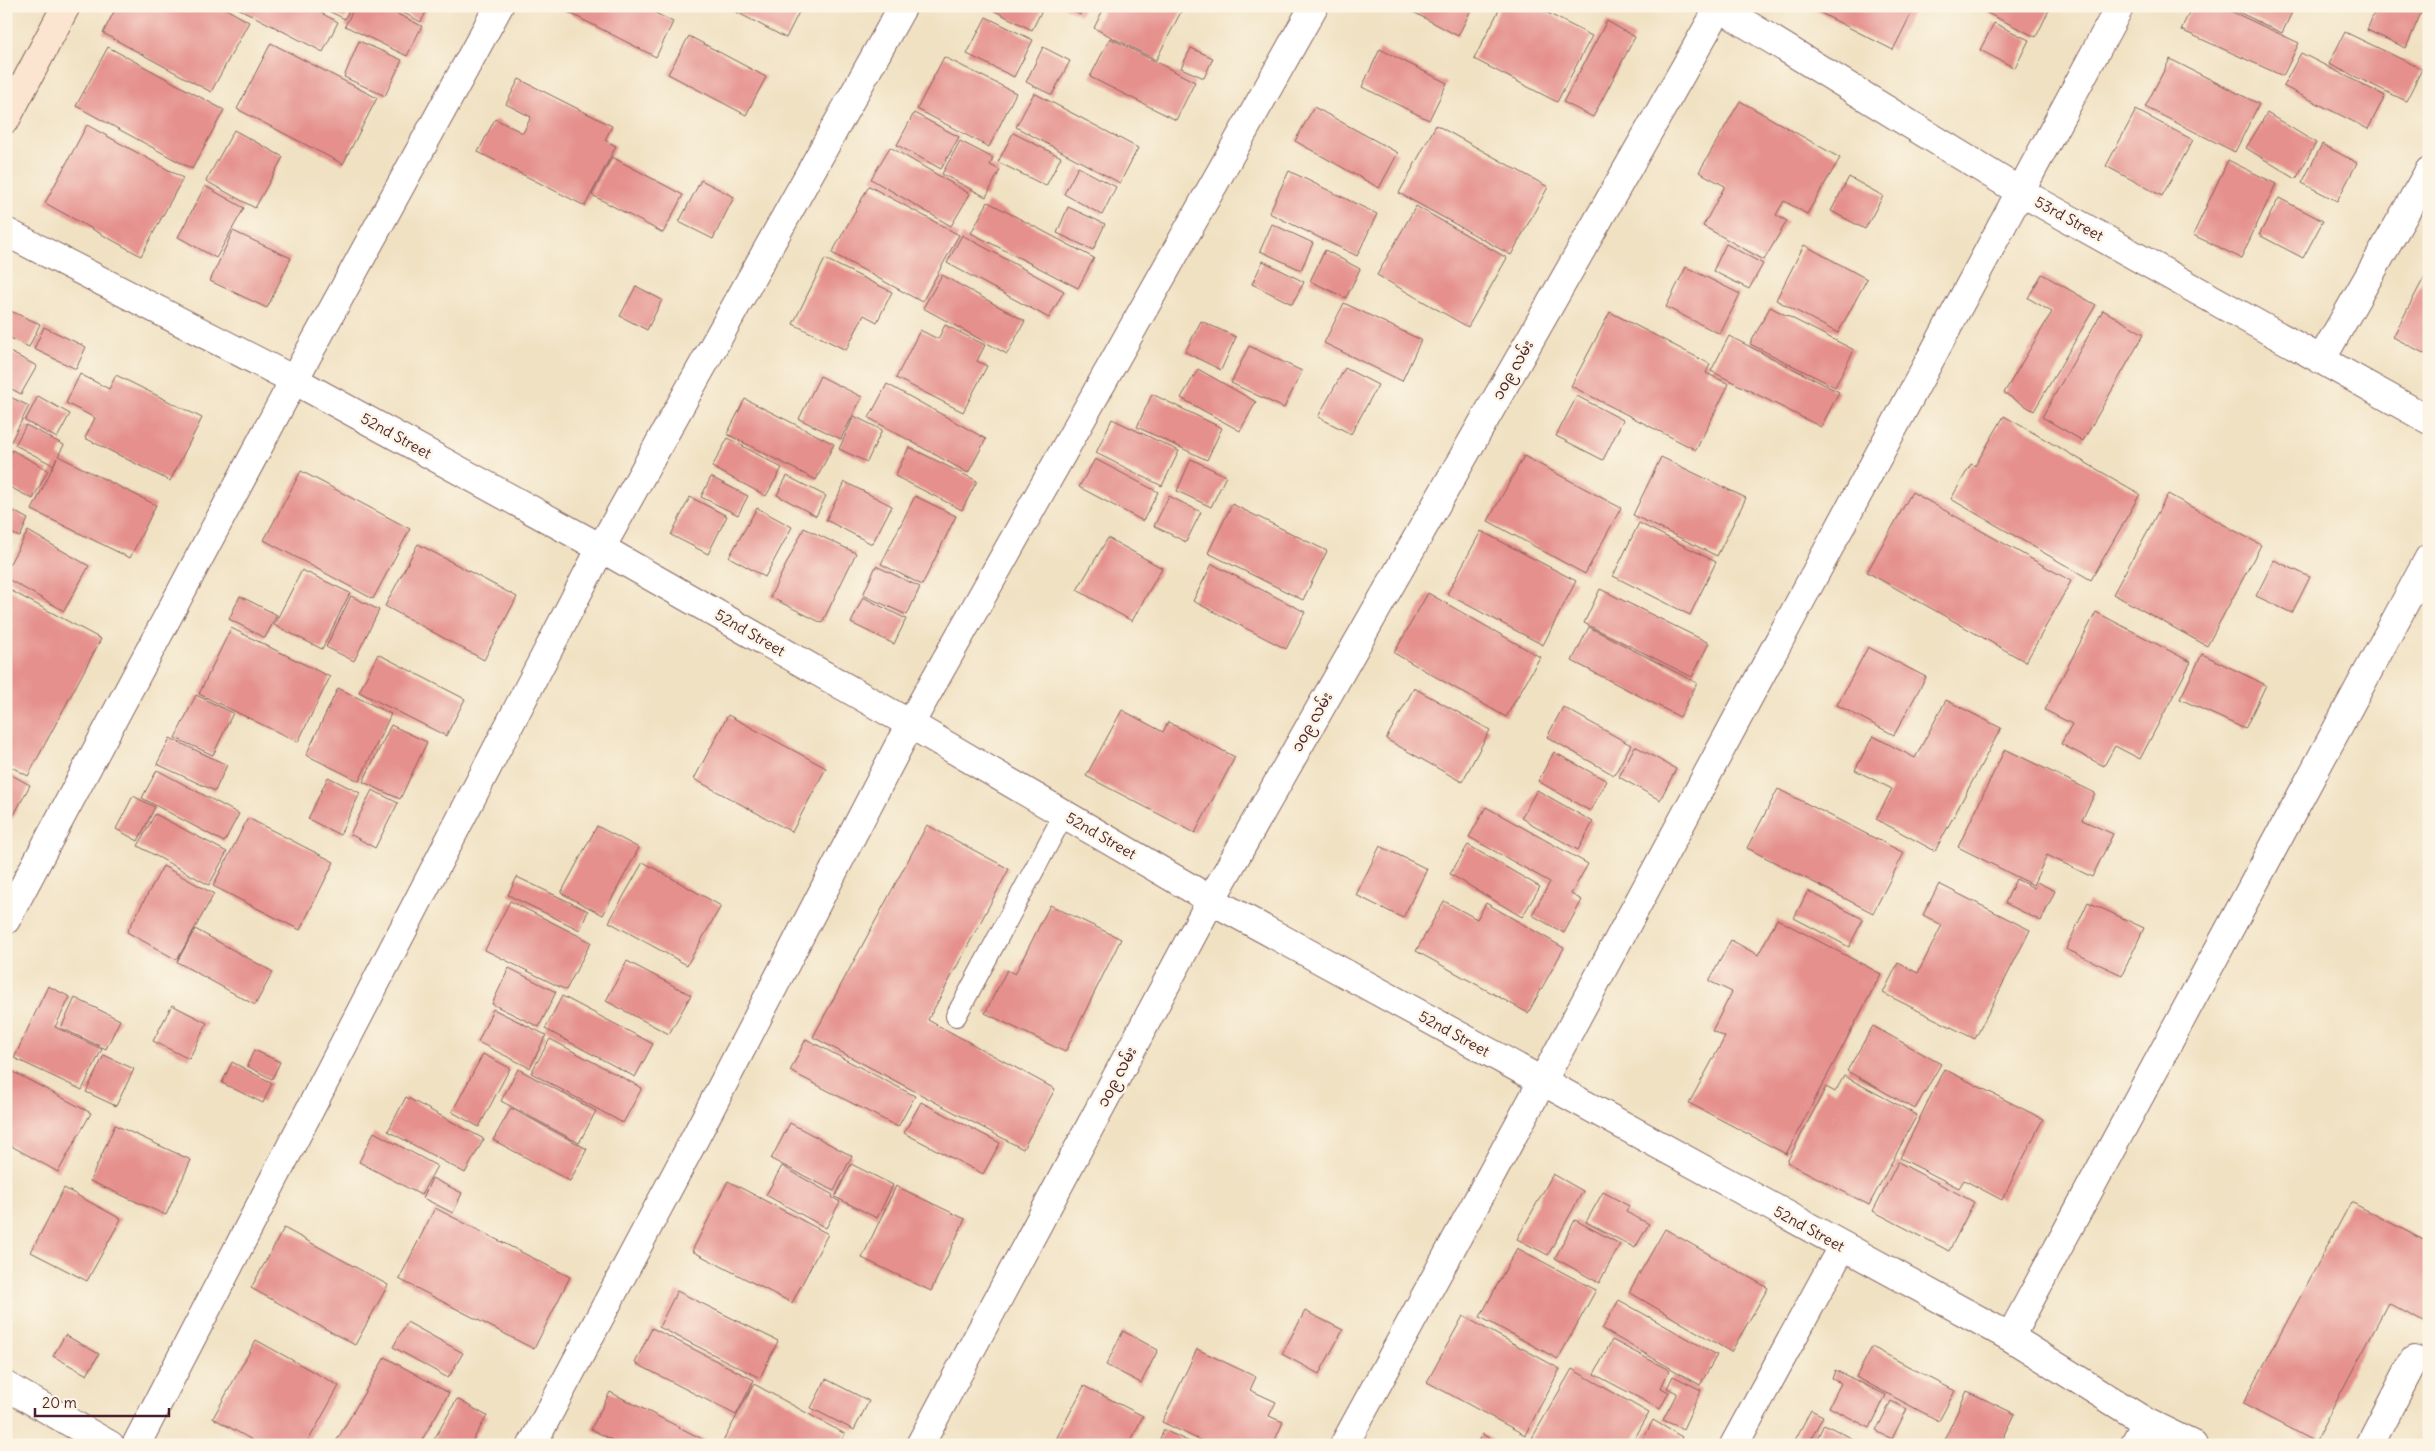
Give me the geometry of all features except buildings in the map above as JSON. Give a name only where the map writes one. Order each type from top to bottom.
[{"type":"main road","points":[[6,119],[66,6]]},
{"type":"street","points":[[6,920],[294,380],[499,6]]},
{"type":"street","points":[[136,1445],[601,548],[902,6]]},
{"type":"street","points":[[532,1445],[705,1120],[910,724],[1314,6]]},
{"type":"street","points":[[1344,1445],[1542,1082],[2120,6]]},
{"type":"street","name":"53rd Street","points":[[1719,7],[2019,191],[2429,420]]},
{"type":"street","name":"၁၀၉ လမ်း","points":[[920,1445],[1211,900],[1719,7]]},
{"type":"street","points":[[2321,360],[2429,171]]},
{"type":"street","name":"52nd Street","points":[[6,232],[294,380],[601,548],[910,724],[1211,900],[1842,1247],[2010,1337],[2140,1433],[2193,1445]]},
{"type":"street","points":[[2010,1337],[2429,558]]},
{"type":"street","points":[[1734,1445],[1842,1247]]},
{"type":"street","points":[[2370,1445],[2414,1360]]},
{"type":"street","points":[[6,1386],[110,1445]]},
{"type":"lane","points":[[956,1016],[1064,814]]}]
